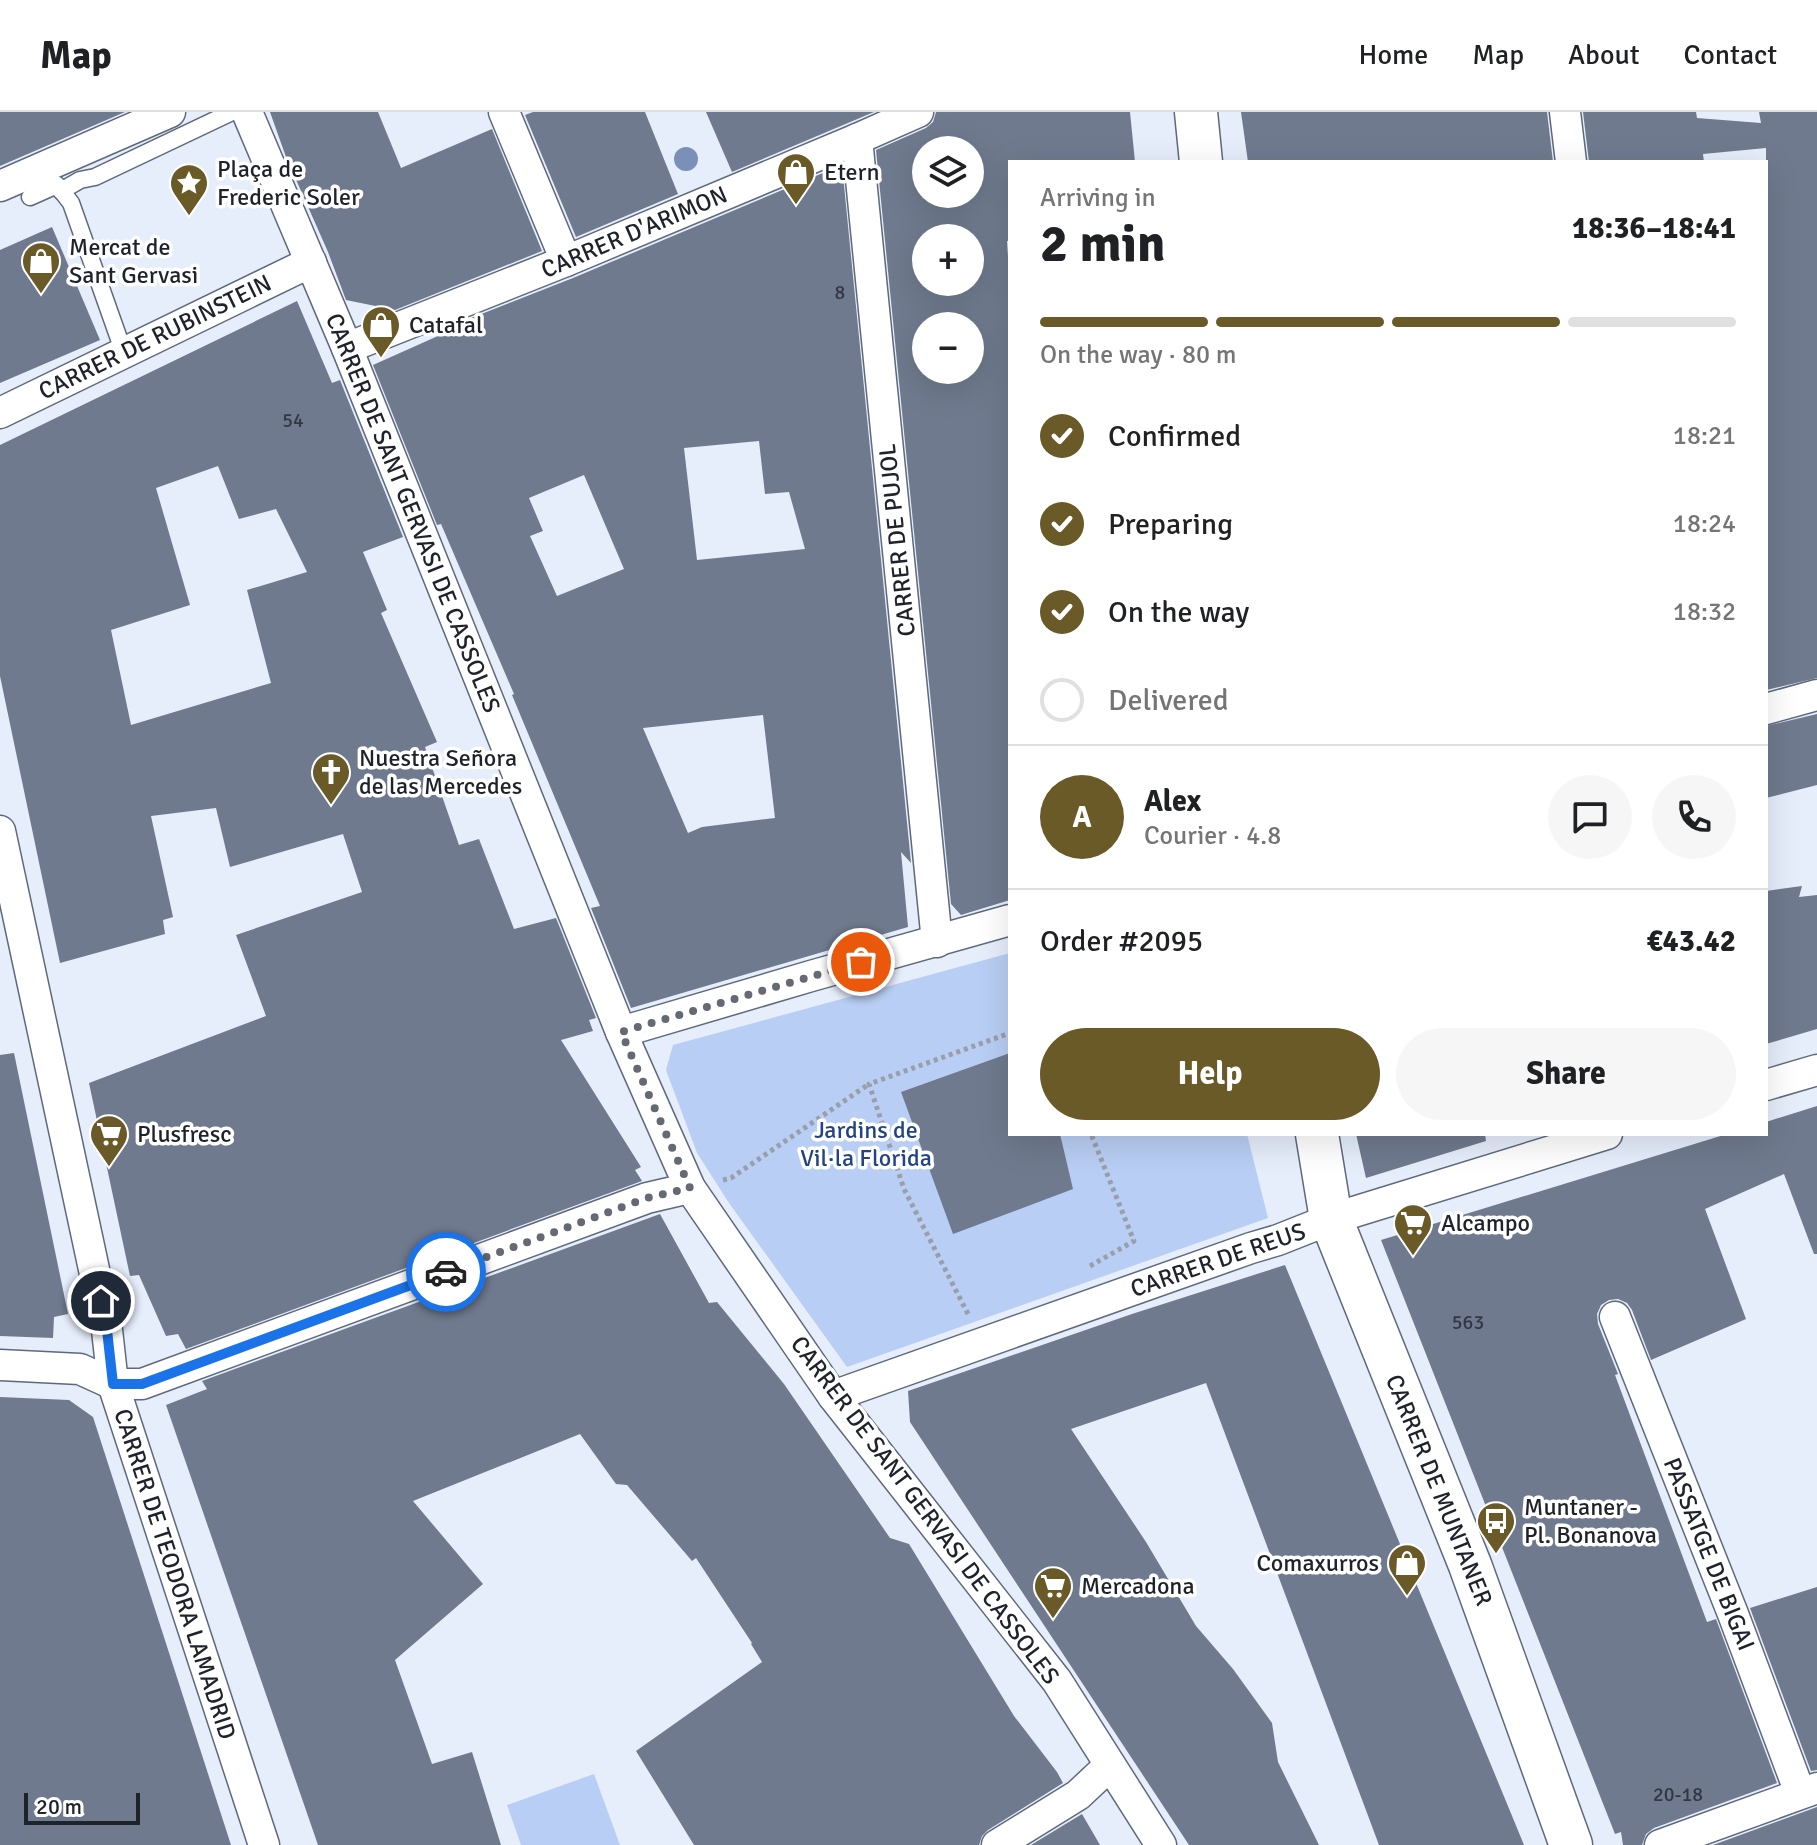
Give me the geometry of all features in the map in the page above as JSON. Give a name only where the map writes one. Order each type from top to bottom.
[{"type":"street","points":[[0,186],[170,112]]},
{"type":"street","name":"CARRER DE SANT GERVASI DE CASSOLES","points":[[247,112],[347,348],[621,1032],[690,1188],[833,1396],[1057,1681],[1161,1845]]},
{"type":"street","points":[[504,112],[566,261]]},
{"type":"street","name":"CARRER D'ARIMON","points":[[347,348],[566,261],[918,112]]},
{"type":"street","points":[[1196,112],[1201,160]]},
{"type":"street","points":[[1565,112],[1571,160]]},
{"type":"street","name":"CARRER DE PUJOL","points":[[857,139],[937,942]]},
{"type":"street","name":"CARRER DE RUBINSTEIN","points":[[0,413],[311,262]]},
{"type":"street","points":[[1768,708],[1817,695]]},
{"type":"street","name":"CARRER DE TEODORA LAMADRID","points":[[0,831],[107,1330],[113,1384],[264,1845]]},
{"type":"street","points":[[621,1032],[1008,921]]},
{"type":"street","points":[[1768,1084],[1817,1070]]},
{"type":"street","name":"CARRER DE MUNTANER","points":[[1317,1136],[1331,1219],[1470,1565],[1571,1845]]},
{"type":"street","name":"CARRER DE REUS","points":[[833,1396],[1331,1219],[1601,1136]]},
{"type":"street","points":[[0,1365],[80,1369],[113,1384],[142,1384],[647,1198],[690,1188]]},
{"type":"street","name":"PASSATGE DE BIGAI","points":[[1615,1317],[1733,1614],[1809,1790]]},
{"type":"street","points":[[997,1845],[1078,1795],[1110,1765]]},
{"type":"street","points":[[1660,1845],[1809,1790]]},
{"type":"lane","points":[[61,191],[232,112]]},
{"type":"lane","points":[[30,197],[57,185],[71,203],[124,353]]},
{"type":"path","points":[[731,1178],[869,1084],[1008,1034]]},
{"type":"path","points":[[869,1084],[904,1189],[968,1315]]},
{"type":"path","points":[[1083,1270],[1134,1241],[1092,1136]]},
{"type":"green space","name":"Jardins de Vil·la Florida","points":[[1008,954],[1008,1136],[1248,1136],[1268,1218],[847,1367],[729,1203],[697,1153],[666,1070],[673,1045]]},
{"type":"green space","points":[[594,1774],[620,1845],[521,1845],[507,1805]]},
{"type":"building","points":[[0,112],[125,112],[0,166]]},
{"type":"building","points":[[270,112],[378,112],[401,168],[492,129],[542,251],[395,310],[346,300]]},
{"type":"building","points":[[533,112],[645,112],[678,194],[576,237],[525,115]]},
{"type":"building","points":[[706,112],[874,112],[732,172]]},
{"type":"building","points":[[936,112],[1130,112],[1135,160],[1008,160],[1008,901],[961,915],[951,904],[876,150],[926,128],[933,122]]},
{"type":"building","points":[[1241,112],[1547,112],[1553,160],[1248,160]]},
{"type":"building","points":[[1583,112],[1696,112],[1697,118],[1761,123],[1759,112],[1817,112],[1817,678],[1768,690],[1766,148],[1703,154],[1704,160],[1589,160]]},
{"type":"building","points":[[842,165],[911,863],[901,852],[908,927],[631,1008],[591,908],[600,906],[514,694],[441,524],[437,525],[373,365],[467,323],[461,322]],"holes":[[[759,441],[765,494],[789,492],[805,549],[697,560],[684,448]],[[584,475],[624,569],[557,596],[530,536],[543,531],[529,498]],[[763,715],[775,818],[702,827],[688,833],[643,728]]]},
{"type":"building","name":"Mercat de Sant Gervasi","points":[[52,227],[100,340],[0,383],[0,250]]},
{"type":"building","points":[[297,301],[332,383],[340,380],[403,537],[363,552],[387,610],[381,613],[437,742],[425,747],[459,845],[479,839],[514,929],[556,918],[596,1018],[589,1020],[593,1031],[561,1040],[641,1167],[635,1170],[642,1181],[186,1349],[178,1334],[166,1336],[139,1275],[130,1276],[89,1083],[266,1016],[236,935],[362,892],[343,834],[230,867],[216,808],[151,816],[173,917],[163,920],[165,934],[60,963],[0,676],[0,445]],"holes":[[[218,466],[239,519],[276,509],[307,572],[247,590],[271,683],[131,725],[111,630],[190,605],[156,488]]]},
{"type":"building","points":[[1817,714],[1817,785],[1768,797],[1768,726]]},
{"type":"building","points":[[1802,886],[1799,897],[1817,895],[1817,1029],[1768,1043],[1768,891]]},
{"type":"building","points":[[14,1053],[68,1314],[54,1317],[53,1338],[0,1336],[0,1055]]},
{"type":"building","points":[[1008,1054],[1008,1136],[1060,1136],[1073,1189],[953,1234],[901,1092]]},
{"type":"building","points":[[1817,1106],[1817,1254],[1814,1254],[1784,1174],[1705,1209],[1746,1319],[1651,1360],[1627,1303],[1618,1299],[1609,1300],[1601,1305],[1597,1314],[1618,1374],[1615,1375],[1707,1622],[1716,1619],[1777,1783],[1654,1828],[1646,1834],[1642,1845],[1623,1845],[1621,1832],[1615,1834],[1381,1240],[1720,1136],[1768,1136],[1768,1121]]},
{"type":"building","points":[[1356,1136],[1485,1136],[1486,1141],[1366,1178]]},
{"type":"building","points":[[660,1214],[709,1303],[717,1302],[784,1384],[890,1538],[909,1544],[1014,1716],[1063,1783],[988,1830],[979,1845],[694,1845],[636,1751],[762,1662],[696,1558],[692,1561],[627,1485],[616,1484],[580,1434],[413,1501],[483,1584],[395,1660],[432,1764],[472,1752],[501,1845],[318,1845],[166,1405],[207,1389],[202,1381]]},
{"type":"building","points":[[1285,1265],[1524,1845],[1379,1845],[1206,1383],[1071,1429],[1146,1542],[1196,1626],[1233,1669],[1272,1723],[1278,1762],[1319,1845],[1189,1845],[910,1422],[908,1391]]},
{"type":"building","points":[[0,1397],[69,1400],[93,1417],[231,1845],[0,1845]]},
{"type":"building","points":[[1817,1587],[1817,1770],[1811,1771],[1750,1608]]},
{"type":"building","points":[[1817,1807],[1817,1845],[1713,1845]]},
{"type":"building","points":[[1082,1814],[1100,1845],[1031,1845]]},
{"type":"way so far","points":[[446,1272],[647,1198],[690,1188],[621,1032],[861,962]]},
{"type":"place","name":"Etern","points":[[796,206]]},
{"type":"place","name":"Plaça de Frederic Soler","points":[[189,217]]},
{"type":"place","name":"Mercat de Sant Gervasi","points":[[41,295]]},
{"type":"place","name":"Catafal","points":[[381,359]]},
{"type":"place","name":"Nuestra Señora de las Mercedes","points":[[331,806]]},
{"type":"place","name":"Plusfresc","points":[[109,1168]]},
{"type":"place","name":"Alcampo","points":[[1413,1257]]},
{"type":"place","name":"Muntaner - Pl. Bonanova","points":[[1496,1555]]},
{"type":"place","name":"Comaxurros","points":[[1407,1597]]},
{"type":"place","name":"Mercadona","points":[[1053,1620]]},
{"type":"route","points":[[101,1301],[113,1384],[142,1384],[446,1272]]}]
